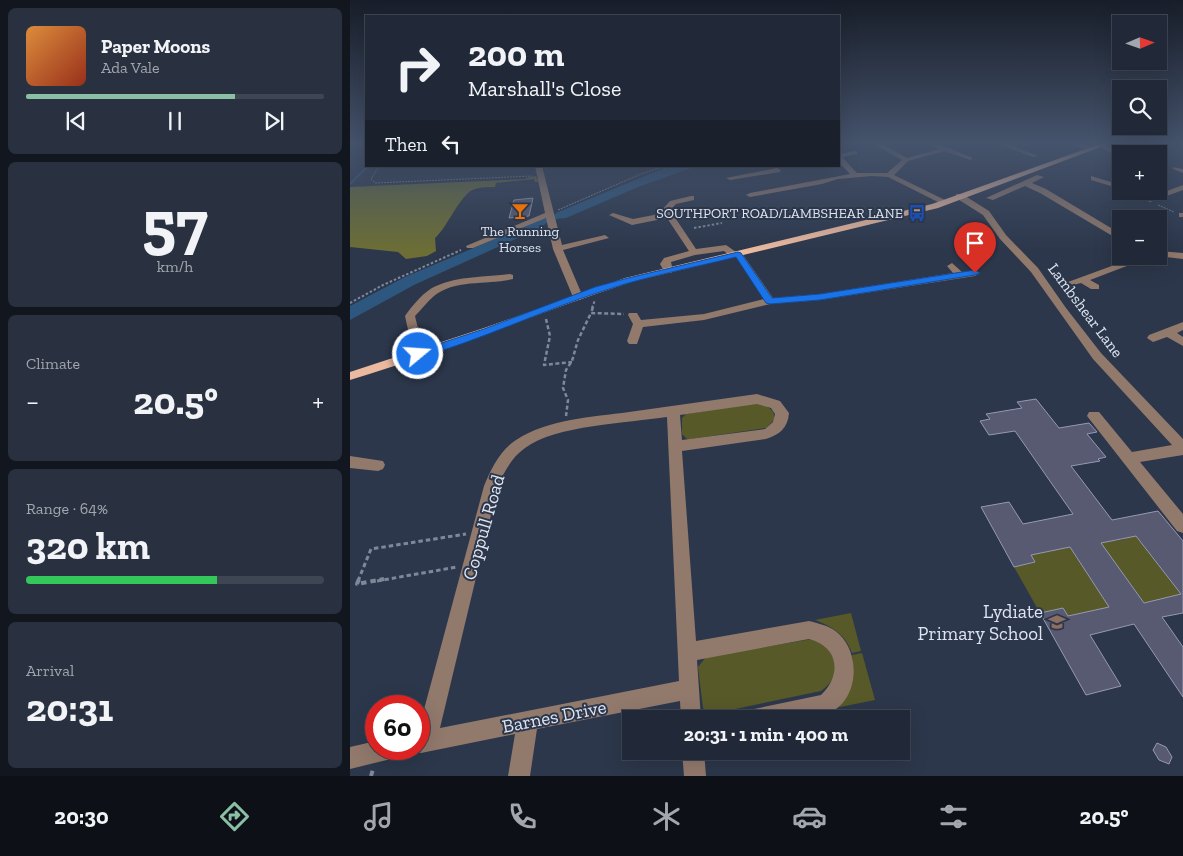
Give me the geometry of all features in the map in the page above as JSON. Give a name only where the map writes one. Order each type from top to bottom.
[{"type":"main road","points":[[350,376],[488,332],[628,280],[926,208],[1009,178]]},
{"type":"street","points":[[541,178],[558,249],[578,297]]},
{"type":"street","points":[[787,178],[796,187]]},
{"type":"street","points":[[750,195],[836,178]]},
{"type":"street","points":[[894,178],[942,202]]},
{"type":"street","points":[[990,198],[1037,178]]},
{"type":"street","points":[[1090,178],[1112,184]]},
{"type":"street","points":[[1025,183],[1043,191],[1112,233]]},
{"type":"street","points":[[1154,201],[1183,187]]},
{"type":"street","name":"Lambshear Lane","points":[[959,196],[986,213],[1003,237],[1035,270],[1097,356],[1183,449]]},
{"type":"street","points":[[691,198],[674,201],[667,206],[666,210],[694,252]]},
{"type":"street","points":[[613,215],[632,222],[669,215]]},
{"type":"street","points":[[470,246],[551,219]]},
{"type":"street","points":[[558,249],[605,238]]},
{"type":"street","points":[[668,271],[665,264],[667,260],[694,252],[726,248],[736,255],[770,301]]},
{"type":"street","points":[[1167,255],[1183,256]]},
{"type":"street","points":[[1095,287],[1077,281],[1122,265]]},
{"type":"street","points":[[952,266],[960,275]]},
{"type":"street","points":[[633,341],[633,318],[710,316],[770,301],[820,297],[975,273]]},
{"type":"street","points":[[418,354],[410,316],[434,290],[448,285],[510,277]]},
{"type":"street","points":[[1153,338],[1183,326]]},
{"type":"street","points":[[1168,332],[1183,342]]},
{"type":"street","name":"Coppull Road","points":[[430,716],[491,486],[503,461],[520,444],[530,438],[564,427],[757,399],[775,404],[782,413],[780,424],[772,432],[766,434],[676,446]]},
{"type":"street","points":[[673,411],[690,710]]},
{"type":"street","points":[[1094,416],[1183,526]]},
{"type":"street","points":[[1129,458],[1183,449]]},
{"type":"street","points":[[350,462],[378,465]]},
{"type":"street","points":[[688,652],[809,630],[820,631],[839,646],[846,672],[835,698],[826,704],[797,710]]},
{"type":"street","name":"Barnes Drive","points":[[430,741],[688,689]]},
{"type":"street","points":[[519,776],[528,721]]},
{"type":"street","points":[[350,758],[365,755]]},
{"type":"street","points":[[694,760],[695,776]]},
{"type":"path","points":[[371,178],[375,183],[474,178]]},
{"type":"path","points":[[551,219],[606,188],[632,178]]},
{"type":"path","points":[[1154,201],[1183,215]]},
{"type":"path","points":[[694,228],[722,222]]},
{"type":"path","points":[[350,303],[391,281],[470,246]]},
{"type":"path","points":[[564,427],[568,400],[564,388],[566,370],[572,362],[582,329],[591,313],[596,296]]},
{"type":"path","points":[[591,313],[633,318]]},
{"type":"path","points":[[545,317],[550,325],[550,333],[544,365],[572,362]]},
{"type":"path","points":[[471,565],[357,584],[371,549],[480,532]]},
{"type":"green space","points":[[537,178],[538,182],[535,182],[534,179],[496,183],[495,187],[475,189],[470,192],[465,196],[435,238],[436,251],[427,256],[406,259],[398,252],[350,247],[350,187]]},
{"type":"green space","points":[[756,403],[772,410],[774,420],[766,428],[691,439],[687,439],[682,434],[682,418],[686,414]]},
{"type":"green space","points":[[1131,530],[1181,594],[1144,603],[1097,538],[1108,535],[1113,541],[1125,539]]},
{"type":"green space","points":[[1070,547],[1109,607],[1071,621],[1063,608],[1040,613],[1014,567],[1035,562],[1029,552]]},
{"type":"green space","points":[[851,613],[861,651],[852,653],[846,641],[838,632],[815,620]]},
{"type":"green space","points":[[818,638],[833,658],[836,670],[829,684],[821,691],[730,710],[706,710],[703,708],[698,667],[706,657]]},
{"type":"green space","points":[[862,653],[875,700],[835,708],[851,684],[853,672],[852,655]]},
{"type":"water","points":[[640,178],[663,178],[566,218],[549,222],[542,227],[414,285],[350,320],[350,306],[405,277],[542,219],[553,217],[556,213]]},
{"type":"building","name":"The Running Horses","points":[[533,198],[529,216],[509,218],[514,200]]},
{"type":"building","points":[[1036,399],[1059,428],[1089,423],[1097,432],[1087,434],[1106,457],[1098,459],[1100,461],[1071,466],[1112,520],[1158,511],[1183,541],[1183,613],[1162,617],[1183,647],[1183,697],[1134,624],[1090,635],[1121,686],[1086,695],[1040,613],[1063,608],[1068,616],[1109,607],[1070,547],[1031,555],[1035,562],[1014,567],[981,507],[1009,502],[1023,524],[1073,514],[1015,431],[989,435],[980,421],[990,419],[986,414],[1022,408],[1017,402]],"holes":[[[1136,536],[1181,594],[1144,603],[1101,543]]]},
{"type":"building","points":[[1157,743],[1166,747],[1172,757],[1169,764],[1159,760],[1153,750]]},
{"type":"waterway","points":[[350,184],[356,178]]},
{"type":"place","name":"The Running Horses","points":[[520,211]]},
{"type":"place","name":"SOUTHPORT ROAD/LAMBSHEAR LANE","points":[[917,213]]},
{"type":"place","name":"Lydiate Primary School","points":[[1057,622]]},
{"type":"route","points":[[418,354],[488,332],[599,289],[628,280],[738,254],[770,301],[820,297],[975,273]]}]
